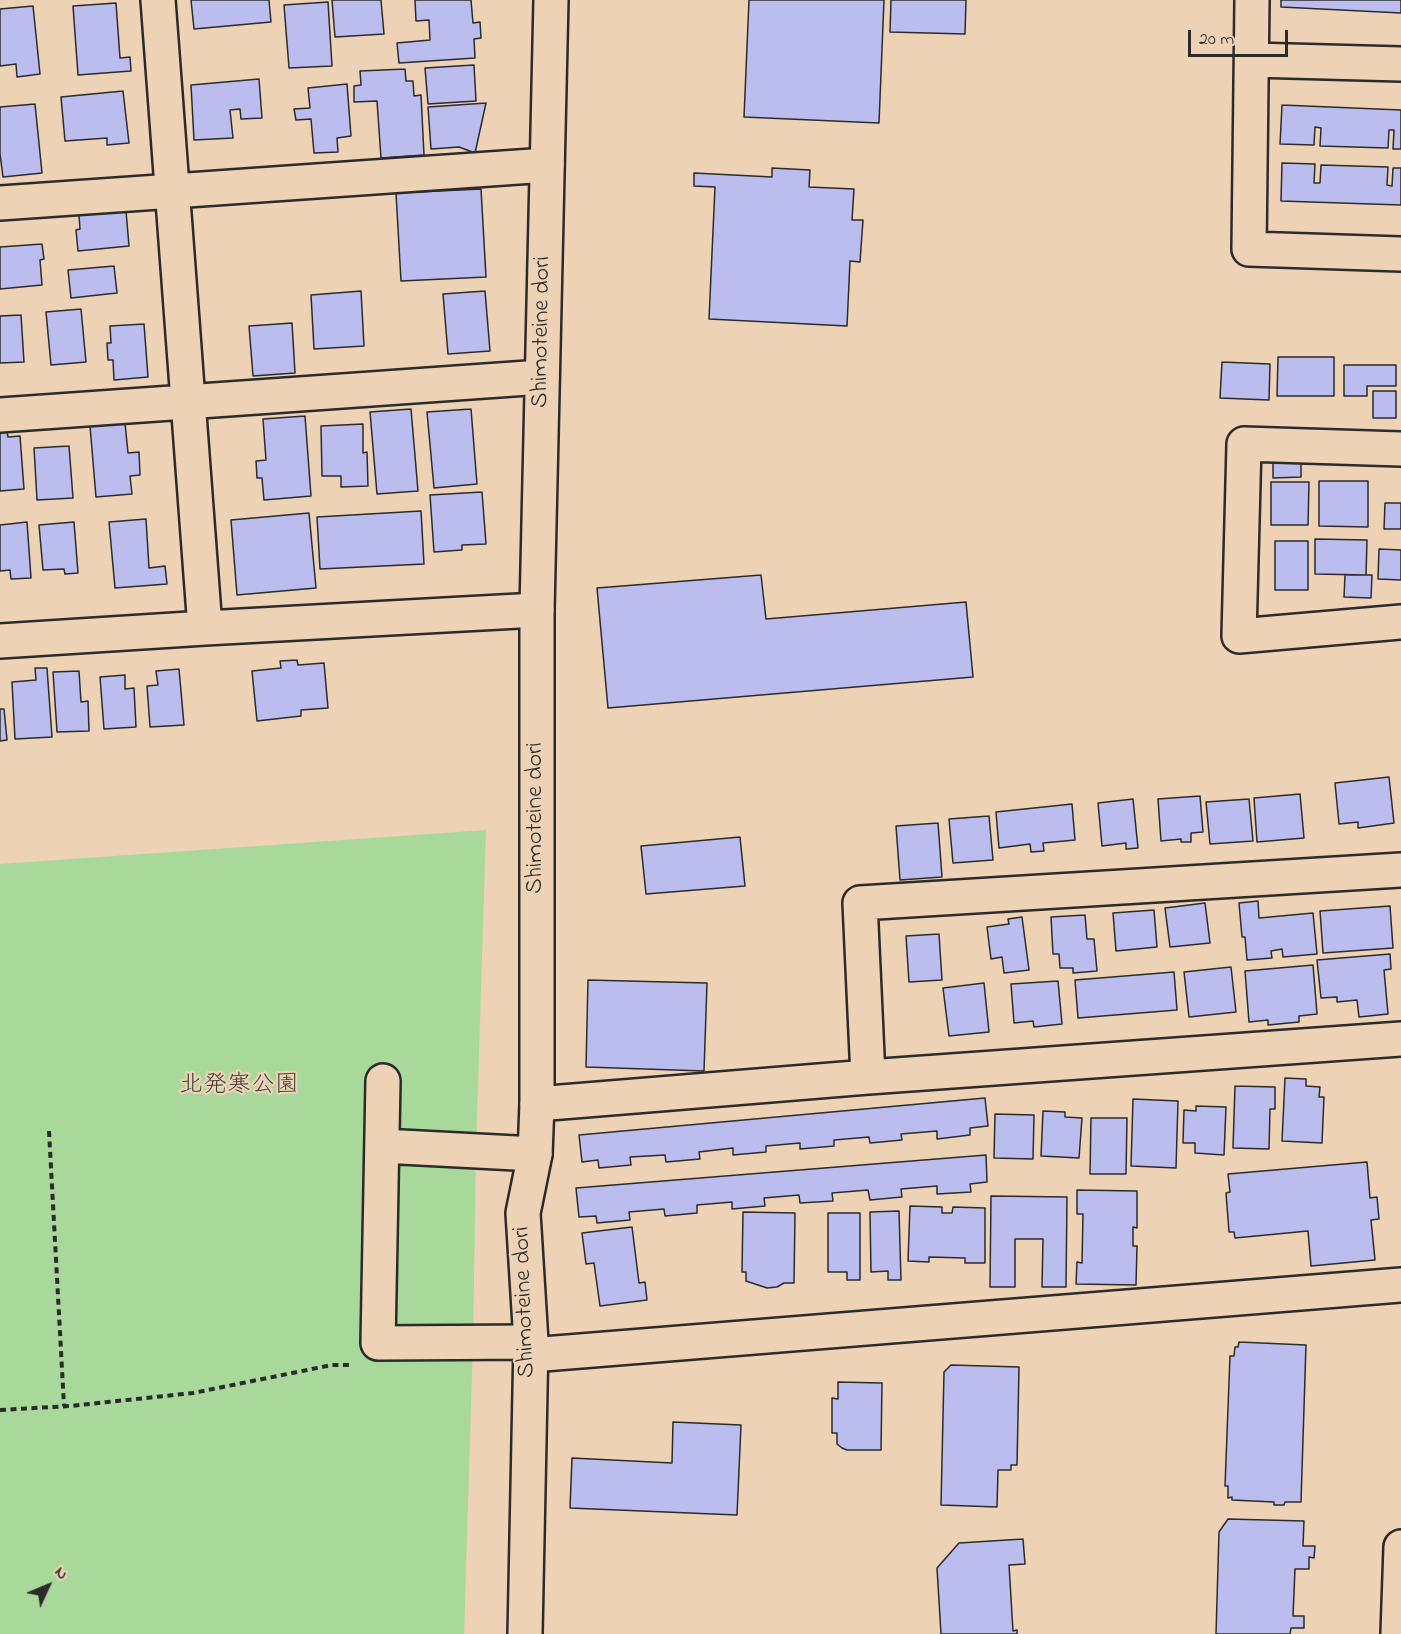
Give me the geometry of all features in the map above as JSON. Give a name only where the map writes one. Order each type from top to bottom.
[{"type":"street","points":[[158,0],[205,628]]},
{"type":"street","name":"Shimoteine dori","points":[[525,1634],[531,1348],[523,1213],[535,1154],[537,1104],[537,610],[551,0]]},
{"type":"street","points":[[1252,0],[1249,249],[1401,254]]},
{"type":"street","points":[[1252,60],[1401,64]]},
{"type":"street","points":[[0,203],[547,165]]},
{"type":"street","points":[[0,415],[542,377]]},
{"type":"street","points":[[1401,449],[1244,444],[1239,636],[1401,622]]},
{"type":"street","points":[[0,641],[537,610]]},
{"type":"street","points":[[868,1077],[860,903],[1401,870]]},
{"type":"street","points":[[537,1104],[868,1077],[1401,1039]]},
{"type":"street","points":[[383,1081],[378,1343],[531,1348],[1401,1285]]},
{"type":"street","points":[[382,1146],[535,1154]]},
{"type":"street","points":[[1398,1633],[1401,1547]]},
{"type":"path","points":[[50,1131],[64,1406]]},
{"type":"path","points":[[0,1410],[193,1393],[332,1365],[356,1365]]},
{"type":"green space","name":"北発寒公園","points":[[486,830],[464,1634],[0,1634],[0,864]]},
{"type":"building","points":[[191,0],[269,0],[271,22],[194,29]]},
{"type":"building","points":[[332,0],[381,0],[384,34],[335,37]]},
{"type":"building","points":[[415,0],[471,0],[473,23],[480,22],[481,38],[474,39],[475,58],[399,63],[397,43],[430,40],[429,20],[416,21]]},
{"type":"building","points":[[749,0],[884,0],[879,123],[744,117]]},
{"type":"building","points":[[891,0],[966,0],[965,34],[890,32]]},
{"type":"building","points":[[1281,0],[1401,0],[1401,13],[1281,7]]},
{"type":"building","points":[[328,2],[332,66],[289,68],[284,5]]},
{"type":"building","points":[[116,3],[120,58],[130,57],[131,71],[78,75],[73,6]]},
{"type":"building","points":[[33,6],[40,74],[17,77],[16,64],[0,66],[0,9]]},
{"type":"building","points":[[474,65],[476,101],[428,104],[425,68]]},
{"type":"building","points":[[405,69],[406,81],[413,81],[414,96],[421,95],[424,155],[381,158],[377,101],[354,102],[354,86],[361,85],[360,71]]},
{"type":"building","points":[[259,79],[262,118],[241,119],[240,109],[230,110],[233,138],[194,140],[191,85]]},
{"type":"building","points":[[347,84],[351,136],[337,138],[338,152],[314,153],[311,119],[296,120],[294,109],[310,108],[308,88]]},
{"type":"building","points":[[123,91],[129,143],[107,145],[107,138],[65,141],[61,97]]},
{"type":"building","points":[[486,103],[475,153],[459,147],[431,149],[428,107]]},
{"type":"building","points":[[35,104],[42,173],[3,177],[0,154],[0,107]]},
{"type":"building","points":[[1282,105],[1401,110],[1401,149],[1393,149],[1394,130],[1389,130],[1388,148],[1320,146],[1321,128],[1315,127],[1314,145],[1280,144]]},
{"type":"building","points":[[1282,163],[1315,164],[1314,183],[1320,183],[1321,165],[1388,167],[1387,185],[1392,186],[1393,168],[1401,168],[1401,205],[1281,201]]},
{"type":"building","points":[[772,168],[810,170],[809,187],[854,189],[852,220],[863,220],[860,262],[850,261],[847,326],[709,319],[715,187],[694,186],[694,173],[772,177]]},
{"type":"building","points":[[481,189],[486,277],[401,281],[396,193]]},
{"type":"building","points":[[126,211],[129,246],[78,251],[76,230],[80,229],[79,215]]},
{"type":"building","points":[[42,244],[44,259],[40,260],[42,285],[0,289],[0,247]]},
{"type":"building","points":[[114,266],[117,293],[71,298],[68,270]]},
{"type":"building","points":[[361,291],[364,346],[314,349],[311,295]]},
{"type":"building","points":[[485,291],[490,351],[448,354],[443,294]]},
{"type":"building","points":[[81,309],[86,362],[51,365],[46,312]]},
{"type":"building","points":[[21,315],[24,362],[0,363],[0,316]]},
{"type":"building","points":[[292,323],[295,373],[253,376],[249,326]]},
{"type":"building","points":[[144,324],[148,377],[114,380],[113,360],[108,360],[107,343],[111,343],[110,326]]},
{"type":"building","points":[[1278,357],[1334,357],[1334,396],[1277,396]]},
{"type":"building","points":[[1222,362],[1270,364],[1269,400],[1220,398]]},
{"type":"building","points":[[1344,365],[1396,365],[1396,386],[1367,386],[1367,396],[1344,396]]},
{"type":"building","points":[[1373,391],[1396,391],[1396,418],[1373,418]]},
{"type":"building","points":[[411,409],[418,491],[377,494],[370,412]]},
{"type":"building","points":[[471,409],[477,484],[434,488],[427,412]]},
{"type":"building","points":[[305,416],[311,496],[264,500],[262,478],[257,478],[256,461],[266,460],[263,419]]},
{"type":"building","points":[[125,423],[128,453],[139,452],[140,475],[130,476],[132,494],[96,497],[90,426]]},
{"type":"building","points":[[363,424],[363,453],[367,452],[368,486],[341,487],[341,476],[322,476],[321,426]]},
{"type":"building","points":[[0,430],[7,432],[8,437],[20,436],[24,489],[0,491]]},
{"type":"building","points":[[69,446],[73,498],[37,500],[34,448]]},
{"type":"building","points":[[1273,456],[1301,456],[1301,477],[1273,478]]},
{"type":"building","points":[[1319,481],[1368,481],[1368,527],[1319,526]]},
{"type":"building","points":[[1271,482],[1309,482],[1308,525],[1271,525]]},
{"type":"building","points":[[482,492],[486,544],[462,545],[462,550],[434,552],[430,495]]},
{"type":"building","points":[[1385,503],[1401,503],[1401,529],[1384,529]]},
{"type":"building","points":[[421,511],[424,564],[320,569],[317,517]]},
{"type":"building","points":[[309,513],[316,588],[237,595],[231,520]]},
{"type":"building","points":[[146,519],[149,568],[165,566],[167,584],[115,588],[109,522]]},
{"type":"building","points":[[27,522],[31,578],[11,579],[10,570],[0,571],[0,525]]},
{"type":"building","points":[[74,522],[78,573],[65,574],[64,569],[43,570],[39,525]]},
{"type":"building","points":[[1315,539],[1367,540],[1366,575],[1315,574]]},
{"type":"building","points":[[1275,541],[1308,541],[1308,590],[1275,590]]},
{"type":"building","points":[[1379,549],[1401,550],[1401,580],[1378,579]]},
{"type":"building","points":[[761,575],[766,619],[966,602],[973,677],[608,708],[597,588]]},
{"type":"building","points":[[1345,575],[1372,575],[1371,598],[1344,597]]},
{"type":"building","points":[[297,660],[298,665],[324,663],[328,708],[301,710],[301,716],[257,721],[252,671],[281,668],[280,661]]},
{"type":"building","points":[[35,668],[47,668],[52,737],[15,739],[12,682],[36,680]]},
{"type":"building","points":[[179,669],[184,725],[150,727],[147,686],[158,685],[156,671]]},
{"type":"building","points":[[79,671],[81,702],[88,701],[89,731],[57,732],[53,672]]},
{"type":"building","points":[[125,675],[125,689],[134,688],[136,727],[104,729],[100,677]]},
{"type":"building","points":[[0,709],[4,709],[7,740],[0,741]]},
{"type":"building","points":[[1389,777],[1394,823],[1358,828],[1358,822],[1339,824],[1335,783]]},
{"type":"building","points":[[1300,794],[1304,838],[1257,842],[1254,798]]},
{"type":"building","points":[[1200,796],[1203,832],[1191,833],[1191,842],[1181,842],[1181,839],[1161,841],[1158,799]]},
{"type":"building","points":[[1133,799],[1138,848],[1126,849],[1126,843],[1102,846],[1098,803]]},
{"type":"building","points":[[1249,799],[1253,841],[1210,844],[1206,802]]},
{"type":"building","points":[[1072,804],[1075,840],[1043,843],[1044,851],[1031,852],[1030,844],[999,848],[996,812]]},
{"type":"building","points":[[989,816],[993,860],[953,863],[949,819]]},
{"type":"building","points":[[938,823],[942,877],[900,880],[896,826]]},
{"type":"building","points":[[740,837],[745,886],[646,894],[641,846]]},
{"type":"building","points":[[1258,901],[1259,918],[1313,913],[1317,954],[1283,957],[1282,949],[1271,951],[1272,958],[1247,960],[1239,903]]},
{"type":"building","points":[[1205,903],[1210,943],[1170,947],[1165,908]]},
{"type":"building","points":[[1390,906],[1393,948],[1323,953],[1320,911]]},
{"type":"building","points":[[1154,910],[1157,947],[1116,951],[1113,913]]},
{"type":"building","points":[[1085,915],[1087,939],[1094,939],[1097,971],[1073,973],[1073,968],[1060,968],[1059,954],[1053,954],[1051,917]]},
{"type":"building","points":[[1022,917],[1029,970],[1004,973],[1002,957],[991,959],[987,927],[1009,924],[1008,919]]},
{"type":"building","points":[[939,934],[942,980],[909,982],[906,936]]},
{"type":"building","points":[[1390,954],[1391,969],[1384,970],[1388,1014],[1359,1017],[1357,1000],[1337,1002],[1337,997],[1321,998],[1317,960]]},
{"type":"building","points":[[1313,965],[1317,1014],[1299,1016],[1299,1022],[1268,1025],[1268,1020],[1249,1022],[1245,971]]},
{"type":"building","points":[[1231,967],[1236,1012],[1189,1017],[1184,972]]},
{"type":"building","points":[[1174,972],[1177,1010],[1078,1018],[1075,980]]},
{"type":"building","points":[[588,980],[707,983],[704,1071],[586,1067]]},
{"type":"building","points":[[1058,981],[1062,1024],[1034,1027],[1033,1021],[1014,1023],[1011,984]]},
{"type":"building","points":[[984,983],[989,1032],[949,1036],[943,988]]},
{"type":"building","points":[[1285,1078],[1306,1079],[1306,1086],[1320,1087],[1319,1097],[1324,1097],[1322,1143],[1282,1141]]},
{"type":"building","points":[[1235,1086],[1275,1087],[1275,1109],[1270,1109],[1269,1149],[1233,1148]]},
{"type":"building","points":[[985,1098],[988,1126],[970,1128],[970,1135],[937,1139],[937,1131],[901,1134],[902,1140],[870,1143],[869,1137],[834,1140],[834,1146],[800,1149],[800,1143],[766,1146],[766,1152],[733,1155],[733,1148],[699,1152],[700,1159],[666,1162],[665,1155],[630,1157],[631,1165],[599,1168],[598,1160],[582,1162],[579,1135]]},
{"type":"building","points":[[1133,1099],[1178,1101],[1176,1168],[1131,1166]]},
{"type":"building","points":[[1196,1106],[1226,1107],[1224,1155],[1195,1153],[1195,1143],[1183,1143],[1184,1110],[1196,1111]]},
{"type":"building","points":[[1043,1111],[1065,1112],[1065,1117],[1082,1118],[1079,1158],[1041,1156]]},
{"type":"building","points":[[995,1114],[1034,1115],[1033,1159],[994,1158]]},
{"type":"building","points":[[1091,1118],[1127,1118],[1126,1174],[1090,1174]]},
{"type":"building","points":[[986,1155],[987,1182],[970,1184],[971,1192],[937,1194],[937,1186],[901,1189],[902,1197],[870,1200],[868,1190],[832,1193],[833,1201],[800,1203],[799,1195],[764,1198],[765,1206],[732,1209],[732,1202],[697,1205],[697,1213],[665,1216],[664,1209],[629,1212],[630,1220],[597,1223],[596,1216],[579,1217],[576,1188]]},
{"type":"building","points":[[1367,1162],[1370,1198],[1377,1197],[1379,1219],[1371,1220],[1375,1260],[1311,1266],[1308,1231],[1235,1238],[1234,1232],[1229,1232],[1226,1193],[1230,1192],[1228,1174]]},
{"type":"building","points":[[1077,1190],[1137,1191],[1137,1228],[1133,1227],[1133,1246],[1137,1246],[1136,1285],[1076,1284],[1077,1262],[1082,1263],[1083,1214],[1077,1214]]},
{"type":"building","points":[[991,1196],[1067,1197],[1066,1287],[1042,1287],[1043,1239],[1015,1239],[1015,1287],[990,1287]]},
{"type":"building","points":[[910,1206],[942,1207],[942,1213],[952,1213],[953,1207],[985,1208],[985,1263],[965,1263],[965,1258],[929,1257],[929,1262],[908,1261]]},
{"type":"building","points":[[899,1211],[901,1280],[888,1280],[888,1271],[871,1272],[870,1212]]},
{"type":"building","points":[[743,1212],[795,1213],[794,1283],[784,1283],[777,1287],[767,1288],[746,1281],[746,1272],[742,1272]]},
{"type":"building","points":[[828,1213],[860,1213],[860,1280],[847,1280],[847,1272],[828,1272]]},
{"type":"building","points":[[632,1227],[639,1283],[645,1282],[647,1300],[600,1306],[594,1263],[586,1264],[582,1233]]},
{"type":"building","points":[[1239,1342],[1306,1345],[1301,1502],[1274,1505],[1274,1502],[1228,1498],[1228,1486],[1225,1486],[1230,1356],[1234,1356],[1235,1347],[1238,1347]]},
{"type":"building","points":[[951,1365],[1019,1367],[1017,1465],[1011,1465],[1011,1470],[998,1470],[997,1507],[941,1505],[944,1372]]},
{"type":"building","points":[[838,1382],[882,1383],[881,1450],[847,1450],[837,1444],[837,1433],[832,1433],[832,1398],[838,1399]]},
{"type":"building","points":[[673,1422],[741,1425],[737,1515],[570,1508],[572,1458],[672,1463]]},
{"type":"building","points":[[1228,1519],[1304,1521],[1303,1546],[1315,1546],[1314,1558],[1309,1557],[1309,1569],[1295,1569],[1293,1616],[1304,1616],[1304,1628],[1291,1628],[1290,1634],[1216,1634],[1219,1532]]},
{"type":"building","points":[[1023,1539],[1025,1564],[1009,1565],[1013,1631],[1017,1630],[1017,1634],[941,1634],[937,1568],[959,1543]]}]
